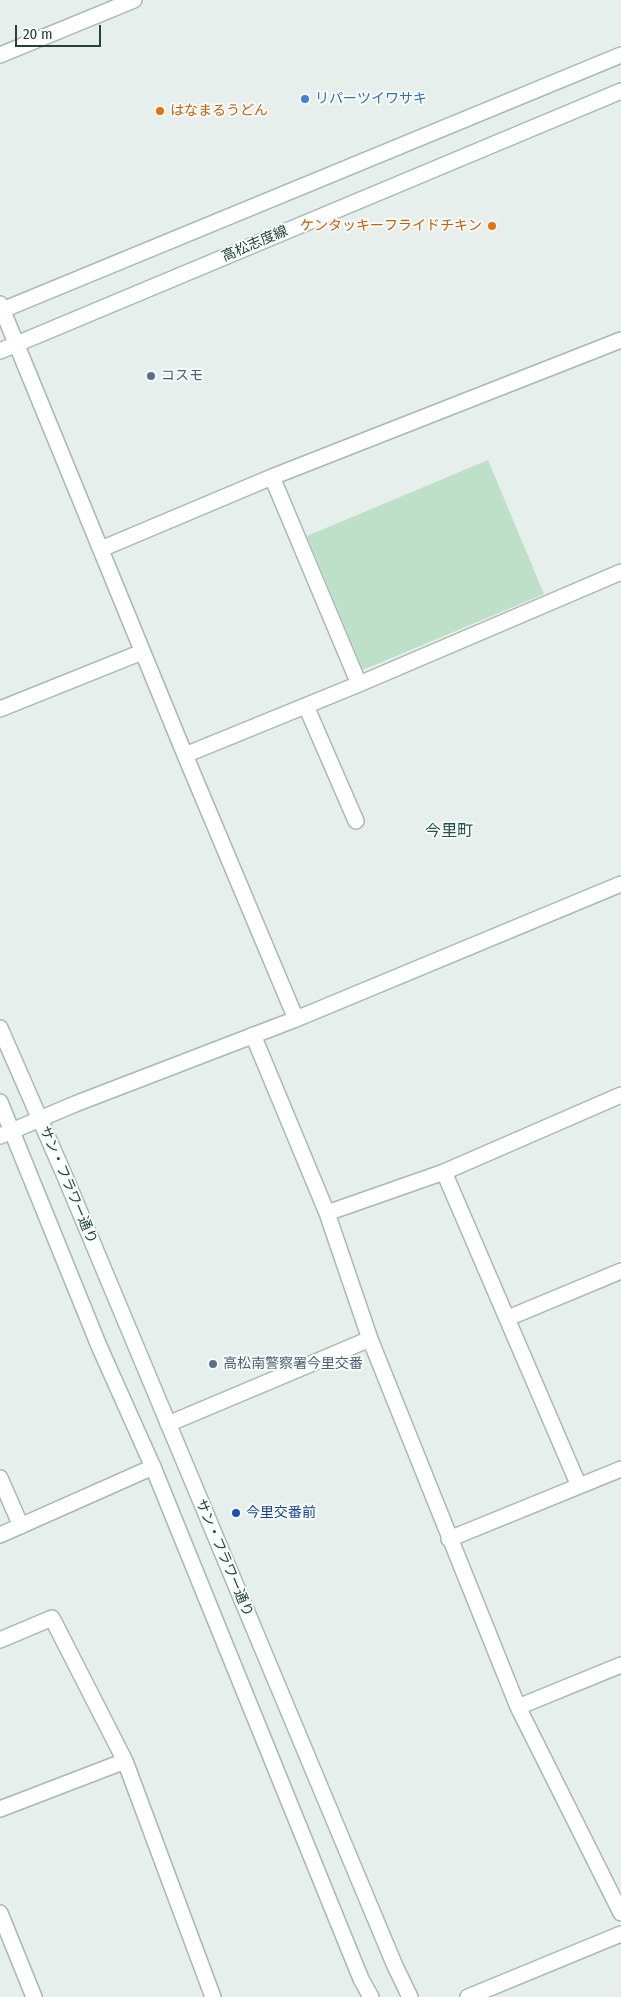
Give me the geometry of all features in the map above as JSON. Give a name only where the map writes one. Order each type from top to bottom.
[{"type":"street","points":[[0,55],[134,0]]},
{"type":"street","points":[[296,1019],[184,755],[1,308],[621,55]]},
{"type":"street","name":"高松志度線","points":[[0,351],[621,90]]},
{"type":"street","points":[[101,549],[272,477],[621,340]]},
{"type":"street","points":[[272,477],[359,684]]},
{"type":"street","points":[[184,755],[359,684],[621,572]]},
{"type":"street","points":[[0,709],[142,652]]},
{"type":"street","points":[[306,706],[356,821]]},
{"type":"street","points":[[6,1134],[296,1019],[621,884]]},
{"type":"street","name":"サン・フラワー通り","points":[[0,1028],[395,1966],[410,1997]]},
{"type":"street","points":[[253,1035],[327,1212],[370,1339],[518,1707],[621,1913]]},
{"type":"street","points":[[327,1212],[444,1172],[621,1095]]},
{"type":"street","points":[[0,1102],[6,1134],[140,1436],[361,1979],[371,1997]]},
{"type":"street","points":[[444,1172],[580,1486]]},
{"type":"street","points":[[508,1318],[621,1270]]},
{"type":"street","points":[[168,1424],[370,1339]]},
{"type":"street","points":[[0,1535],[153,1467]]},
{"type":"street","points":[[449,1539],[621,1469]]},
{"type":"street","points":[[0,1478],[21,1526]]},
{"type":"street","points":[[0,1640],[52,1618],[125,1762],[213,1997]]},
{"type":"street","points":[[518,1707],[621,1665]]},
{"type":"street","points":[[0,1809],[125,1762]]},
{"type":"street","points":[[0,1913],[34,1997]]},
{"type":"street","points":[[468,1997],[621,1934]]},
{"type":"green space","points":[[488,460],[544,594],[363,670],[307,536]]},
{"type":"place","name":"リパーツイワサキ","points":[[305,99]]},
{"type":"place","name":"はなまるうどん","points":[[160,111]]},
{"type":"place","name":"ケンタッキーフライドチキン","points":[[492,226]]},
{"type":"place","name":"コスモ","points":[[151,376]]},
{"type":"place","name":"高松南警察署今里交番","points":[[213,1364]]},
{"type":"place","name":"今里交番前","points":[[236,1513]]},
{"type":"district","name":"今里町","points":[[449,832]]}]
